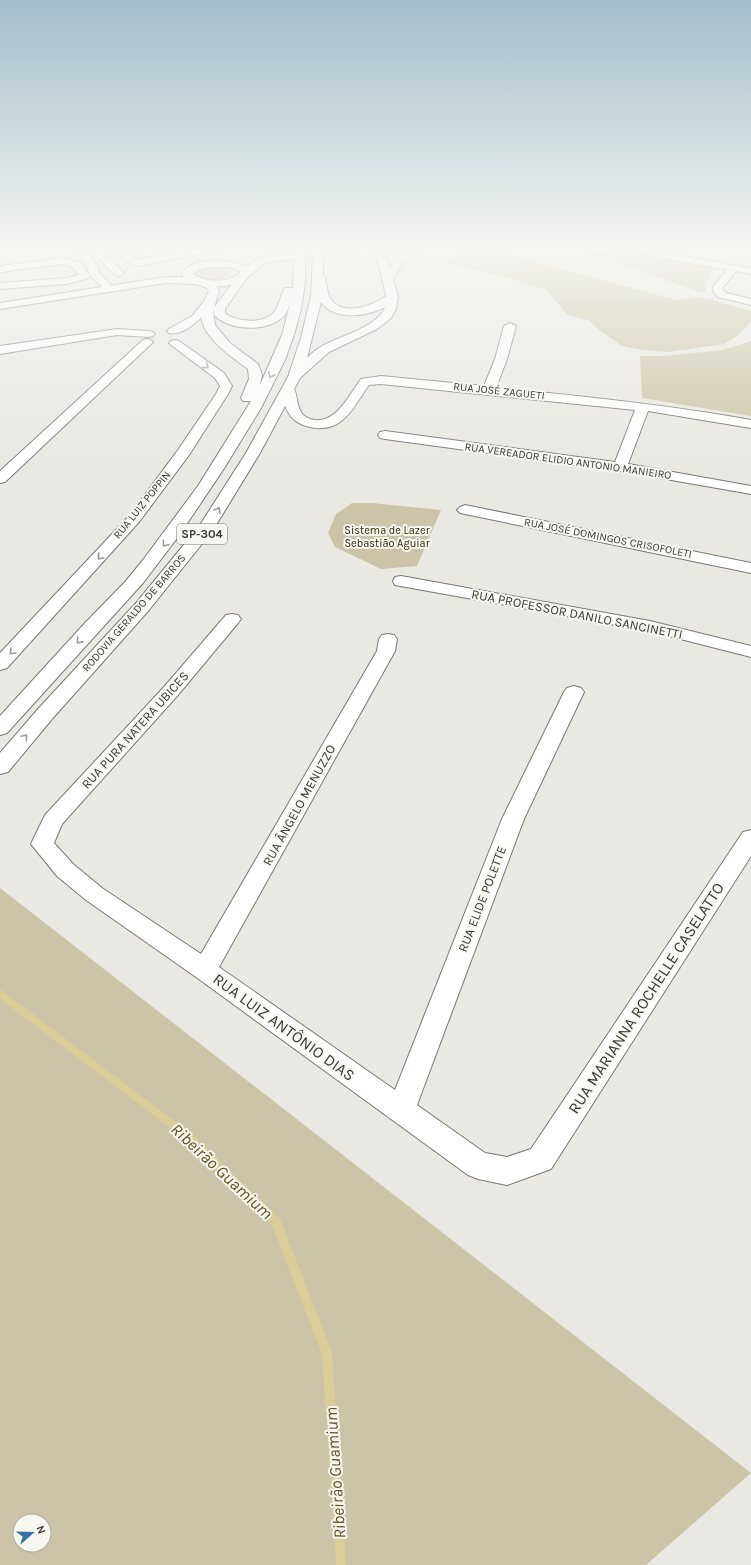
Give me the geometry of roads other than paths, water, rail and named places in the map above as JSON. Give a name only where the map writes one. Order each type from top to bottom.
[{"type":"main road","points":[[207,320],[217,337],[254,367],[257,372],[256,380],[245,407],[230,436],[222,461]]},
{"type":"main road","points":[[225,320],[240,323],[270,320]]},
{"type":"main road","name":"RODOVIA GERALDO DE BARROS","points":[[0,728],[136,580],[169,538],[212,478],[254,410],[282,352],[292,320]]},
{"type":"main road","name":"RODOVIA GERALDO DE BARROS","points":[[0,767],[45,714],[143,606],[207,527],[253,453],[291,383],[307,338],[311,320]]},
{"type":"main road","points":[[291,383],[327,348],[375,325],[382,320]]},
{"type":"street","points":[[1,476],[160,340],[193,320]]},
{"type":"street","points":[[489,390],[501,359],[510,326]]},
{"type":"street","points":[[0,350],[117,332],[136,332],[160,340]]},
{"type":"street","name":"RUA LUIZ POPPIN","points":[[0,664],[134,519],[184,452],[226,386],[220,376],[160,340]]},
{"type":"street","points":[[0,362],[18,348]]},
{"type":"street","name":"RUA JOSÉ ZAGUETI","points":[[291,383],[294,412],[298,418],[312,424],[329,422],[336,418],[365,382],[372,380],[394,380],[644,406],[751,424]]},
{"type":"street","points":[[620,467],[644,406]]},
{"type":"street","name":"RUA VEREADOR ELIDIO ANTONIO MANIEIRO","points":[[385,435],[620,467],[751,490]]},
{"type":"street","name":"RUA JOSÉ DOMINGOS CRISOFOLETI","points":[[466,510],[751,568]]},
{"type":"street","name":"RUA PROFESSOR DANILO SANCINETTI","points":[[401,581],[528,602],[650,626],[751,652]]},
{"type":"street","name":"RUA PURA NATERA UBICES","points":[[42,844],[53,820],[171,691],[232,619]]},
{"type":"street","name":"RUA ÂNGELO MENUZZO","points":[[206,970],[386,651],[388,639]]},
{"type":"street","name":"RUA ELIDE POLETTE","points":[[401,1111],[513,819],[574,692]]},
{"type":"street","name":"RUA MARIANNA ROCHELLE CASELATTO","points":[[541,1159],[751,838]]},
{"type":"street","name":"RUA LUIZ ANTÔNIO DIAS","points":[[42,844],[65,870],[94,894],[206,970],[478,1165],[507,1171],[541,1159]]},
{"type":"waterway","name":"Ribeirão Guamium","points":[[0,994],[193,1140],[258,1204]]},
{"type":"waterway","name":"Ribeirão Guamium","points":[[258,1204],[276,1222],[327,1353],[341,1565]]},
{"type":"park label","name":"Sistema de Lazer Sebastião Aguiar","points":[[387,536]]}]
